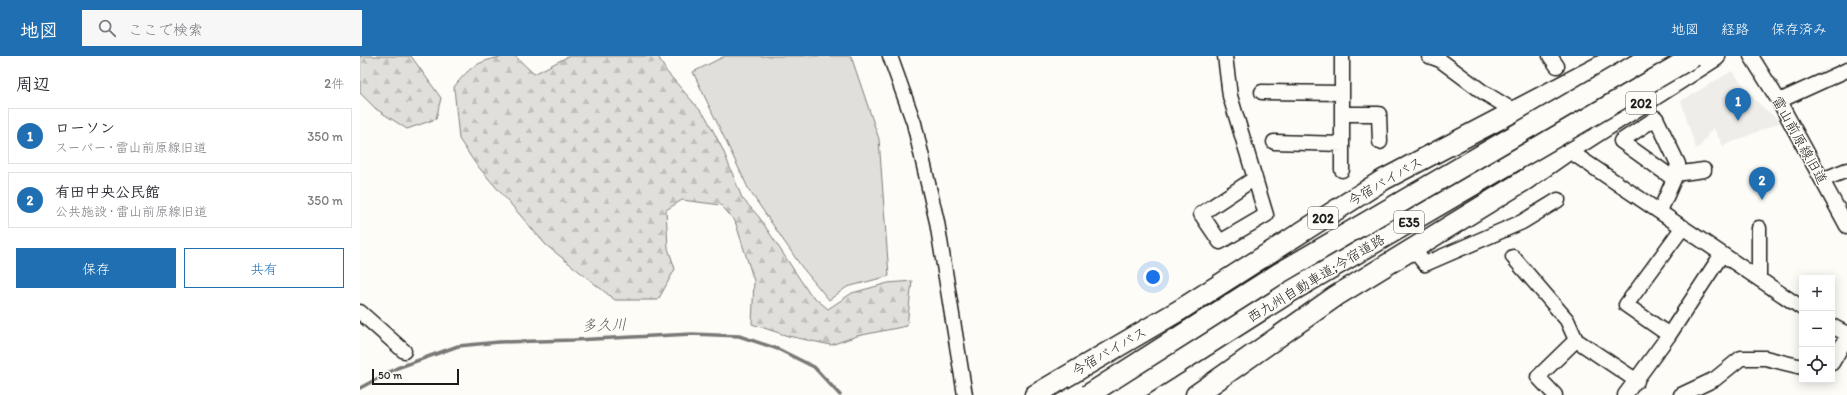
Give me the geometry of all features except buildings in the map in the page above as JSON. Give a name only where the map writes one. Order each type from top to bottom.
[{"type":"highway","name":"今宿バイパス","points":[[1035,395],[1180,310],[1383,180],[1620,56]]},
{"type":"highway","name":"西九州自動車道;今宿道路","points":[[1088,395],[1278,274],[1651,56]]},
{"type":"highway","name":"西九州自動車道;今宿道路","points":[[1128,395],[1290,292],[1694,56]]},
{"type":"highway","name":"202","points":[[1196,395],[1336,296],[1525,180],[1568,150],[1715,56]]},
{"type":"street","points":[[890,56],[914,123],[937,222],[965,395]]},
{"type":"street","points":[[1225,56],[1230,96],[1255,178],[1266,215],[1220,242],[1202,214],[1255,178]]},
{"type":"street","points":[[1342,56],[1342,170]]},
{"type":"street","name":"雷山前原線旧道","points":[[1751,56],[1779,101],[1847,226]]},
{"type":"street","points":[[1439,57],[1483,92],[1514,111],[1568,150],[1722,254],[1759,277],[1799,306]]},
{"type":"street","points":[[1779,101],[1847,70]]},
{"type":"street","points":[[1262,92],[1342,93]]},
{"type":"street","points":[[1342,114],[1379,114],[1380,142]]},
{"type":"street","points":[[1274,142],[1342,144]]},
{"type":"street","points":[[1660,211],[1675,176],[1704,170]]},
{"type":"street","points":[[1822,180],[1847,170]]},
{"type":"street","points":[[1413,249],[1425,264],[1522,222],[1558,200]]},
{"type":"street","points":[[1669,335],[1626,305],[1683,227]]},
{"type":"street","points":[[1759,228],[1759,277]]},
{"type":"street","points":[[1625,395],[1637,381],[1669,335],[1722,254]]},
{"type":"street","points":[[1513,257],[1567,320],[1576,340],[1637,381]]},
{"type":"street","points":[[360,312],[404,351]]},
{"type":"street","points":[[1835,328],[1847,336],[1835,358]]},
{"type":"street","points":[[1555,395],[1538,378],[1576,340]]},
{"type":"street","points":[[1681,395],[1715,379],[1741,358],[1765,358],[1799,365]]},
{"type":"shaded area","points":[[1732,71],[1759,104],[1781,122],[1723,146],[1713,127],[1701,145],[1696,149],[1681,101]]},
{"type":"green space","points":[[360,56],[411,56],[441,98],[436,119],[407,129],[376,109],[360,93]]},
{"type":"green space","points":[[506,56],[515,56],[534,74],[569,56],[658,56],[666,71],[706,117],[723,150],[742,198],[759,217],[809,293],[828,309],[852,293],[888,283],[912,281],[907,326],[857,336],[831,345],[788,336],[752,324],[754,281],[735,221],[721,205],[682,200],[666,210],[668,248],[675,269],[658,300],[615,300],[546,245],[475,163],[459,139],[454,87],[476,65]]},
{"type":"green space","points":[[725,56],[851,56],[879,139],[889,276],[847,287],[829,300],[801,266],[749,190],[693,72]]},
{"type":"waterway","name":"多久川","points":[[360,388],[397,368],[458,346],[499,342],[692,334],[739,336],[778,349],[814,367],[840,395]]},
{"type":"place","name":"ローソン","points":[[1738,121]]},
{"type":"place","name":"有田中央公民館","points":[[1762,200]]}]
